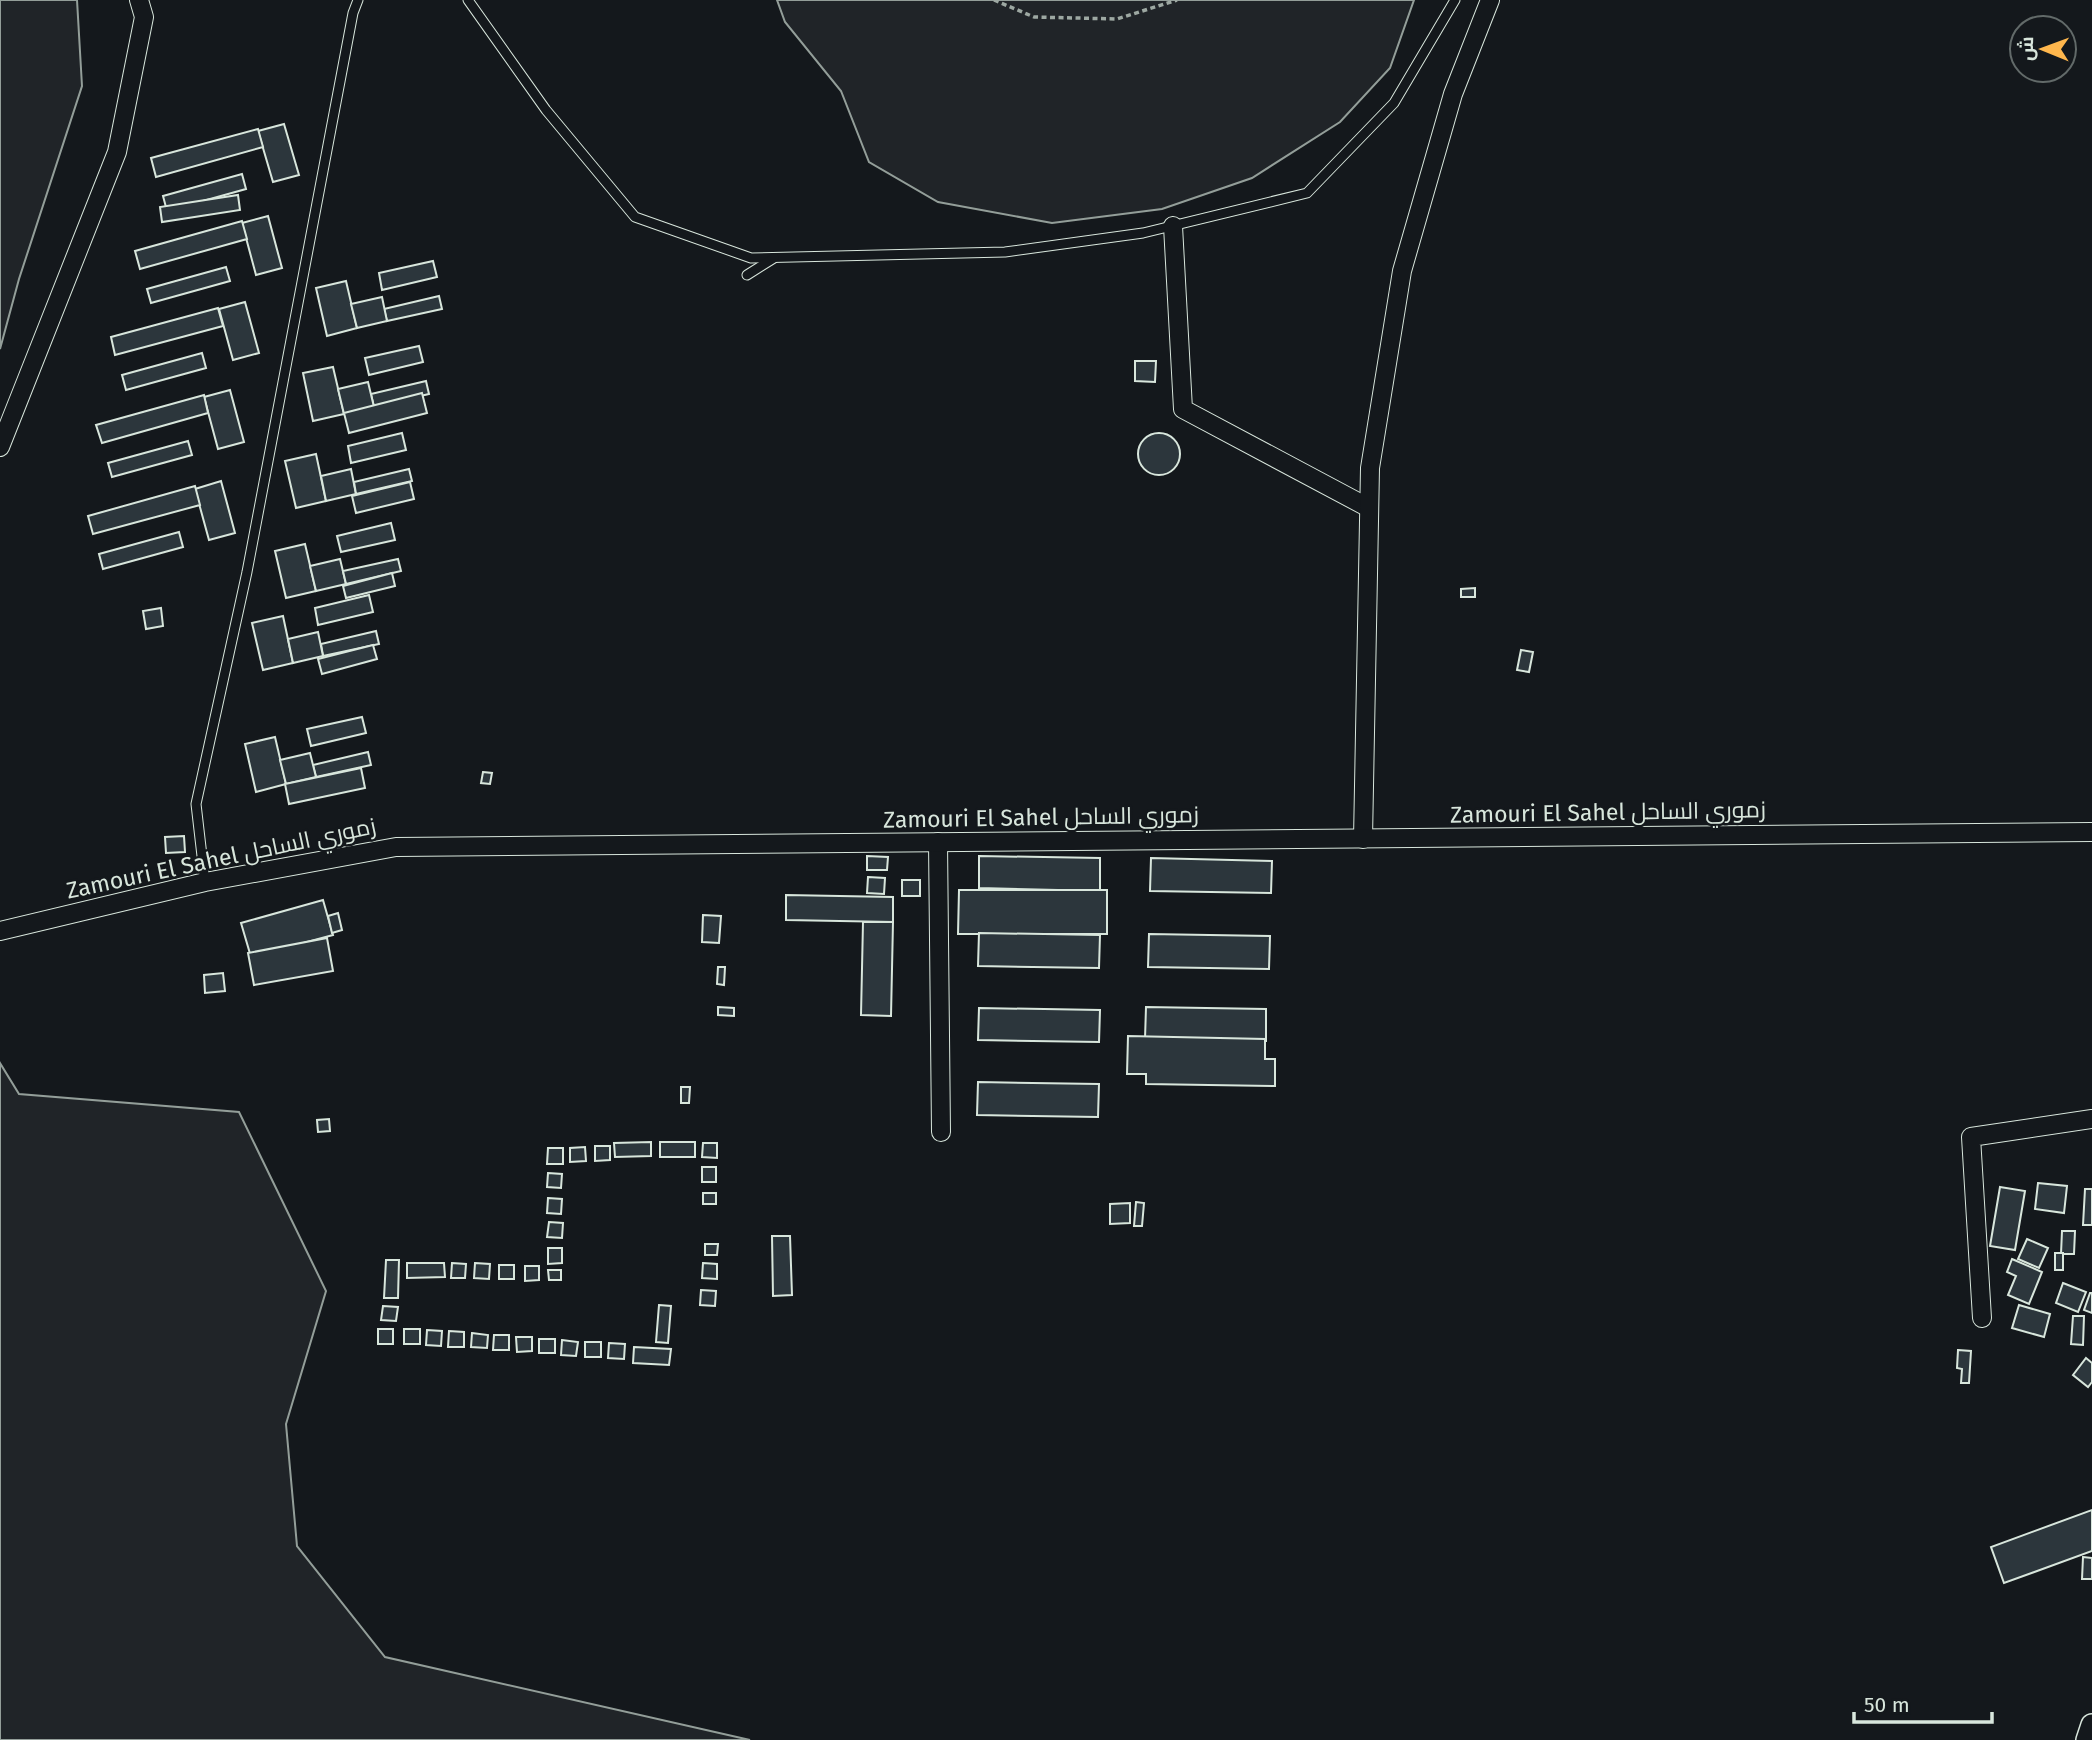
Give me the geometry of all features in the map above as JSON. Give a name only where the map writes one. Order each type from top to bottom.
[{"type":"street","points":[[0,447],[117,152],[144,17],[139,0]]},
{"type":"street","points":[[1363,839],[1370,468],[1402,271],[1453,94],[1490,0]]},
{"type":"street","points":[[1173,226],[1183,409],[1369,508]]},
{"type":"street","name":"Zamouri El Sahel زموري الساحل","points":[[0,931],[205,882],[396,847],[2092,832]]},
{"type":"street","points":[[938,842],[941,1132]]},
{"type":"street","points":[[1982,1318],[1970,1138],[2092,1119]]},
{"type":"street","points":[[2087,1740],[2092,1725]]},
{"type":"lane","points":[[205,882],[196,804],[247,572],[353,13],[358,0]]},
{"type":"lane","points":[[468,0],[546,110],[635,218],[751,258],[1005,252],[1143,233],[1307,193],[1394,103],[1455,0]]},
{"type":"lane","points":[[747,275],[775,257]]},
{"type":"path","points":[[993,0],[1034,17],[1117,19],[1177,0]]},
{"type":"shaded area","points":[[0,0],[77,0],[82,86],[19,279],[0,349]]},
{"type":"shaded area","points":[[777,0],[1414,0],[1390,68],[1340,122],[1252,178],[1162,209],[1052,223],[938,202],[869,162],[841,91],[785,22]]},
{"type":"shaded area","points":[[0,1063],[19,1094],[239,1112],[326,1291],[286,1424],[297,1546],[385,1657],[750,1740],[0,1740]]},
{"type":"building","points":[[284,124],[299,175],[273,182],[258,131]]},
{"type":"building","points":[[258,129],[263,147],[156,177],[151,158]]},
{"type":"building","points":[[242,174],[246,189],[167,211],[163,196]]},
{"type":"building","points":[[238,195],[240,210],[162,222],[160,207]]},
{"type":"building","points":[[268,216],[282,268],[256,275],[242,223]]},
{"type":"building","points":[[242,221],[247,239],[140,269],[135,251]]},
{"type":"building","points":[[433,261],[437,277],[382,290],[379,273]]},
{"type":"building","points":[[226,267],[230,281],[151,303],[147,289]]},
{"type":"building","points":[[346,281],[357,328],[327,336],[316,288]]},
{"type":"building","points":[[439,296],[442,309],[387,321],[384,309]]},
{"type":"building","points":[[382,297],[387,321],[357,328],[351,304]]},
{"type":"building","points":[[245,302],[259,353],[233,360],[219,309]]},
{"type":"building","points":[[218,308],[223,326],[115,355],[111,337]]},
{"type":"building","points":[[419,346],[423,362],[369,375],[365,358]]},
{"type":"building","points":[[202,353],[206,368],[126,390],[122,375]]},
{"type":"building","points":[[1135,361],[1156,361],[1155,382],[1135,381]]},
{"type":"building","points":[[333,367],[344,414],[313,421],[303,373]]},
{"type":"building","points":[[426,381],[429,394],[374,407],[371,394]]},
{"type":"building","points":[[368,382],[374,407],[344,414],[338,389]]},
{"type":"building","points":[[230,390],[244,442],[218,449],[204,397]]},
{"type":"building","points":[[422,393],[427,413],[349,433],[344,413]]},
{"type":"building","points":[[204,395],[208,413],[102,443],[96,425]]},
{"type":"building","points":[[402,433],[406,450],[351,463],[348,446]]},
{"type":"building","points":[[1159,433],[1174,439],[1180,454],[1174,469],[1159,475],[1144,469],[1138,454],[1144,439]]},
{"type":"building","points":[[188,441],[192,455],[112,477],[108,463]]},
{"type":"building","points":[[316,454],[326,501],[296,508],[285,461]]},
{"type":"building","points":[[351,469],[356,494],[326,501],[321,476]]},
{"type":"building","points":[[409,469],[412,481],[356,494],[354,482]]},
{"type":"building","points":[[221,481],[235,533],[209,540],[195,489]]},
{"type":"building","points":[[410,482],[414,499],[356,513],[352,496]]},
{"type":"building","points":[[195,486],[200,505],[93,534],[88,516]]},
{"type":"building","points":[[391,523],[395,540],[341,552],[337,536]]},
{"type":"building","points":[[179,532],[183,547],[103,569],[99,554]]},
{"type":"building","points":[[305,544],[316,591],[286,598],[275,551]]},
{"type":"building","points":[[340,559],[346,584],[316,591],[310,566]]},
{"type":"building","points":[[398,559],[401,571],[346,584],[343,571]]},
{"type":"building","points":[[392,573],[395,586],[346,598],[343,586]]},
{"type":"building","points":[[1475,588],[1475,597],[1461,597],[1461,589]]},
{"type":"building","points":[[369,595],[373,612],[318,625],[315,608]]},
{"type":"building","points":[[161,608],[163,626],[146,629],[143,611]]},
{"type":"building","points":[[283,616],[293,663],[263,670],[252,623]]},
{"type":"building","points":[[376,631],[379,644],[323,656],[321,644]]},
{"type":"building","points":[[318,632],[323,656],[293,663],[288,639]]},
{"type":"building","points":[[373,645],[377,659],[322,674],[318,659]]},
{"type":"building","points":[[1521,650],[1533,652],[1529,672],[1517,670]]},
{"type":"building","points":[[362,717],[366,733],[311,746],[307,729]]},
{"type":"building","points":[[275,737],[286,784],[256,792],[245,744]]},
{"type":"building","points":[[368,752],[371,765],[316,777],[313,765]]},
{"type":"building","points":[[310,753],[316,777],[286,784],[280,760]]},
{"type":"building","points":[[361,768],[365,788],[289,804],[285,784]]},
{"type":"building","points":[[483,772],[492,773],[490,784],[481,783]]},
{"type":"building","points":[[184,836],[185,852],[166,853],[165,837]]},
{"type":"building","points":[[867,856],[888,857],[887,870],[867,870]]},
{"type":"building","points":[[979,856],[1100,858],[1100,891],[979,888]]},
{"type":"building","points":[[1151,858],[1272,861],[1271,893],[1150,891]]},
{"type":"building","points":[[868,877],[885,878],[884,894],[867,893]]},
{"type":"building","points":[[902,880],[920,880],[920,896],[902,896]]},
{"type":"building","points":[[959,890],[1107,890],[1107,934],[958,934]]},
{"type":"building","points":[[786,895],[893,897],[893,922],[786,920]]},
{"type":"building","points":[[323,900],[333,935],[251,957],[241,923]]},
{"type":"building","points":[[338,913],[342,930],[332,933],[328,916]]},
{"type":"building","points":[[703,915],[721,916],[719,943],[702,942]]},
{"type":"building","points":[[863,922],[893,922],[891,1016],[861,1015]]},
{"type":"building","points":[[979,933],[1100,935],[1099,968],[978,966]]},
{"type":"building","points":[[1149,934],[1270,936],[1269,969],[1148,967]]},
{"type":"building","points":[[327,938],[333,971],[254,985],[248,953]]},
{"type":"building","points":[[718,967],[725,967],[724,985],[717,984]]},
{"type":"building","points":[[223,973],[225,991],[205,993],[204,975]]},
{"type":"building","points":[[718,1007],[734,1008],[734,1016],[718,1015]]},
{"type":"building","points":[[1146,1007],[1266,1009],[1266,1041],[1145,1039]]},
{"type":"building","points":[[979,1008],[1100,1010],[1099,1042],[978,1040]]},
{"type":"building","points":[[1128,1036],[1265,1039],[1265,1059],[1275,1059],[1275,1086],[1146,1084],[1146,1074],[1127,1074]]},
{"type":"building","points":[[978,1082],[1099,1084],[1098,1117],[977,1115]]},
{"type":"building","points":[[681,1087],[690,1087],[689,1103],[681,1103]]},
{"type":"building","points":[[329,1119],[330,1131],[318,1132],[317,1120]]},
{"type":"building","points":[[651,1142],[651,1156],[615,1157],[614,1143]]},
{"type":"building","points":[[660,1142],[695,1142],[695,1157],[660,1157]]},
{"type":"building","points":[[703,1143],[717,1143],[717,1158],[702,1157]]},
{"type":"building","points":[[595,1146],[610,1146],[610,1160],[595,1161]]},
{"type":"building","points":[[585,1147],[586,1161],[570,1162],[570,1148]]},
{"type":"building","points":[[548,1148],[563,1148],[563,1164],[547,1164]]},
{"type":"building","points":[[702,1167],[716,1167],[716,1182],[702,1182]]},
{"type":"building","points":[[548,1173],[562,1174],[561,1188],[547,1187]]},
{"type":"building","points":[[2038,1183],[2067,1186],[2064,1213],[2035,1209]]},
{"type":"building","points":[[2000,1187],[2025,1191],[2015,1250],[1990,1246]]},
{"type":"building","points":[[2085,1189],[2092,1189],[2092,1225],[2083,1225]]},
{"type":"building","points":[[703,1193],[716,1193],[716,1204],[703,1204]]},
{"type":"building","points":[[548,1198],[562,1199],[561,1214],[547,1213]]},
{"type":"building","points":[[1136,1202],[1144,1203],[1142,1226],[1134,1226]]},
{"type":"building","points":[[1130,1203],[1130,1223],[1110,1224],[1110,1204]]},
{"type":"building","points":[[549,1222],[563,1223],[562,1238],[547,1237]]},
{"type":"building","points":[[2062,1231],[2075,1231],[2074,1254],[2061,1254]]},
{"type":"building","points":[[772,1236],[790,1236],[792,1295],[773,1296]]},
{"type":"building","points":[[2027,1239],[2048,1248],[2039,1268],[2018,1259]]},
{"type":"building","points":[[705,1244],[718,1244],[717,1255],[705,1255]]},
{"type":"building","points":[[548,1248],[562,1248],[562,1263],[548,1264]]},
{"type":"building","points":[[2055,1253],[2063,1253],[2063,1270],[2055,1270]]},
{"type":"building","points":[[2012,1259],[2042,1272],[2029,1304],[2008,1295],[2016,1276],[2007,1272]]},
{"type":"building","points":[[386,1260],[399,1260],[398,1298],[384,1298]]},
{"type":"building","points":[[407,1263],[444,1263],[445,1277],[407,1278]]},
{"type":"building","points":[[452,1263],[466,1264],[465,1278],[451,1278]]},
{"type":"building","points":[[475,1263],[490,1264],[489,1279],[474,1278]]},
{"type":"building","points":[[703,1263],[717,1264],[717,1279],[702,1278]]},
{"type":"building","points":[[499,1265],[514,1265],[514,1279],[499,1279]]},
{"type":"building","points":[[525,1266],[539,1266],[539,1280],[525,1281]]},
{"type":"building","points":[[548,1270],[561,1270],[561,1280],[549,1280]]},
{"type":"building","points":[[2063,1283],[2086,1292],[2078,1312],[2056,1303]]},
{"type":"building","points":[[701,1290],[716,1291],[715,1306],[700,1305]]},
{"type":"building","points":[[2092,1293],[2092,1313],[2084,1310]]},
{"type":"building","points":[[659,1305],[671,1306],[668,1343],[656,1342]]},
{"type":"building","points":[[2019,1305],[2050,1314],[2044,1337],[2012,1328]]},
{"type":"building","points":[[383,1306],[398,1307],[396,1321],[381,1320]]},
{"type":"building","points":[[2073,1316],[2084,1316],[2083,1345],[2071,1344]]},
{"type":"building","points":[[378,1329],[393,1329],[393,1344],[378,1344]]},
{"type":"building","points":[[404,1329],[420,1329],[420,1344],[404,1344]]},
{"type":"building","points":[[427,1330],[442,1331],[441,1346],[426,1345]]},
{"type":"building","points":[[449,1331],[464,1332],[464,1347],[448,1347]]},
{"type":"building","points":[[472,1333],[488,1335],[487,1348],[471,1347]]},
{"type":"building","points":[[494,1335],[509,1335],[509,1350],[493,1350]]},
{"type":"building","points":[[516,1337],[532,1337],[532,1351],[517,1352]]},
{"type":"building","points":[[539,1339],[555,1339],[555,1353],[539,1353]]},
{"type":"building","points":[[562,1340],[578,1342],[576,1356],[561,1355]]},
{"type":"building","points":[[585,1342],[601,1342],[601,1357],[585,1357]]},
{"type":"building","points":[[609,1343],[625,1344],[624,1359],[608,1358]]},
{"type":"building","points":[[634,1347],[671,1349],[669,1365],[633,1363]]},
{"type":"building","points":[[1958,1350],[1971,1351],[1969,1383],[1961,1383],[1962,1369],[1957,1368]]},
{"type":"building","points":[[2086,1358],[2092,1363],[2092,1382],[2088,1387],[2073,1375]]},
{"type":"building","points":[[2092,1510],[2092,1551],[2004,1583],[1991,1547]]},
{"type":"building","points":[[2083,1557],[2092,1558],[2092,1579],[2082,1579]]}]
